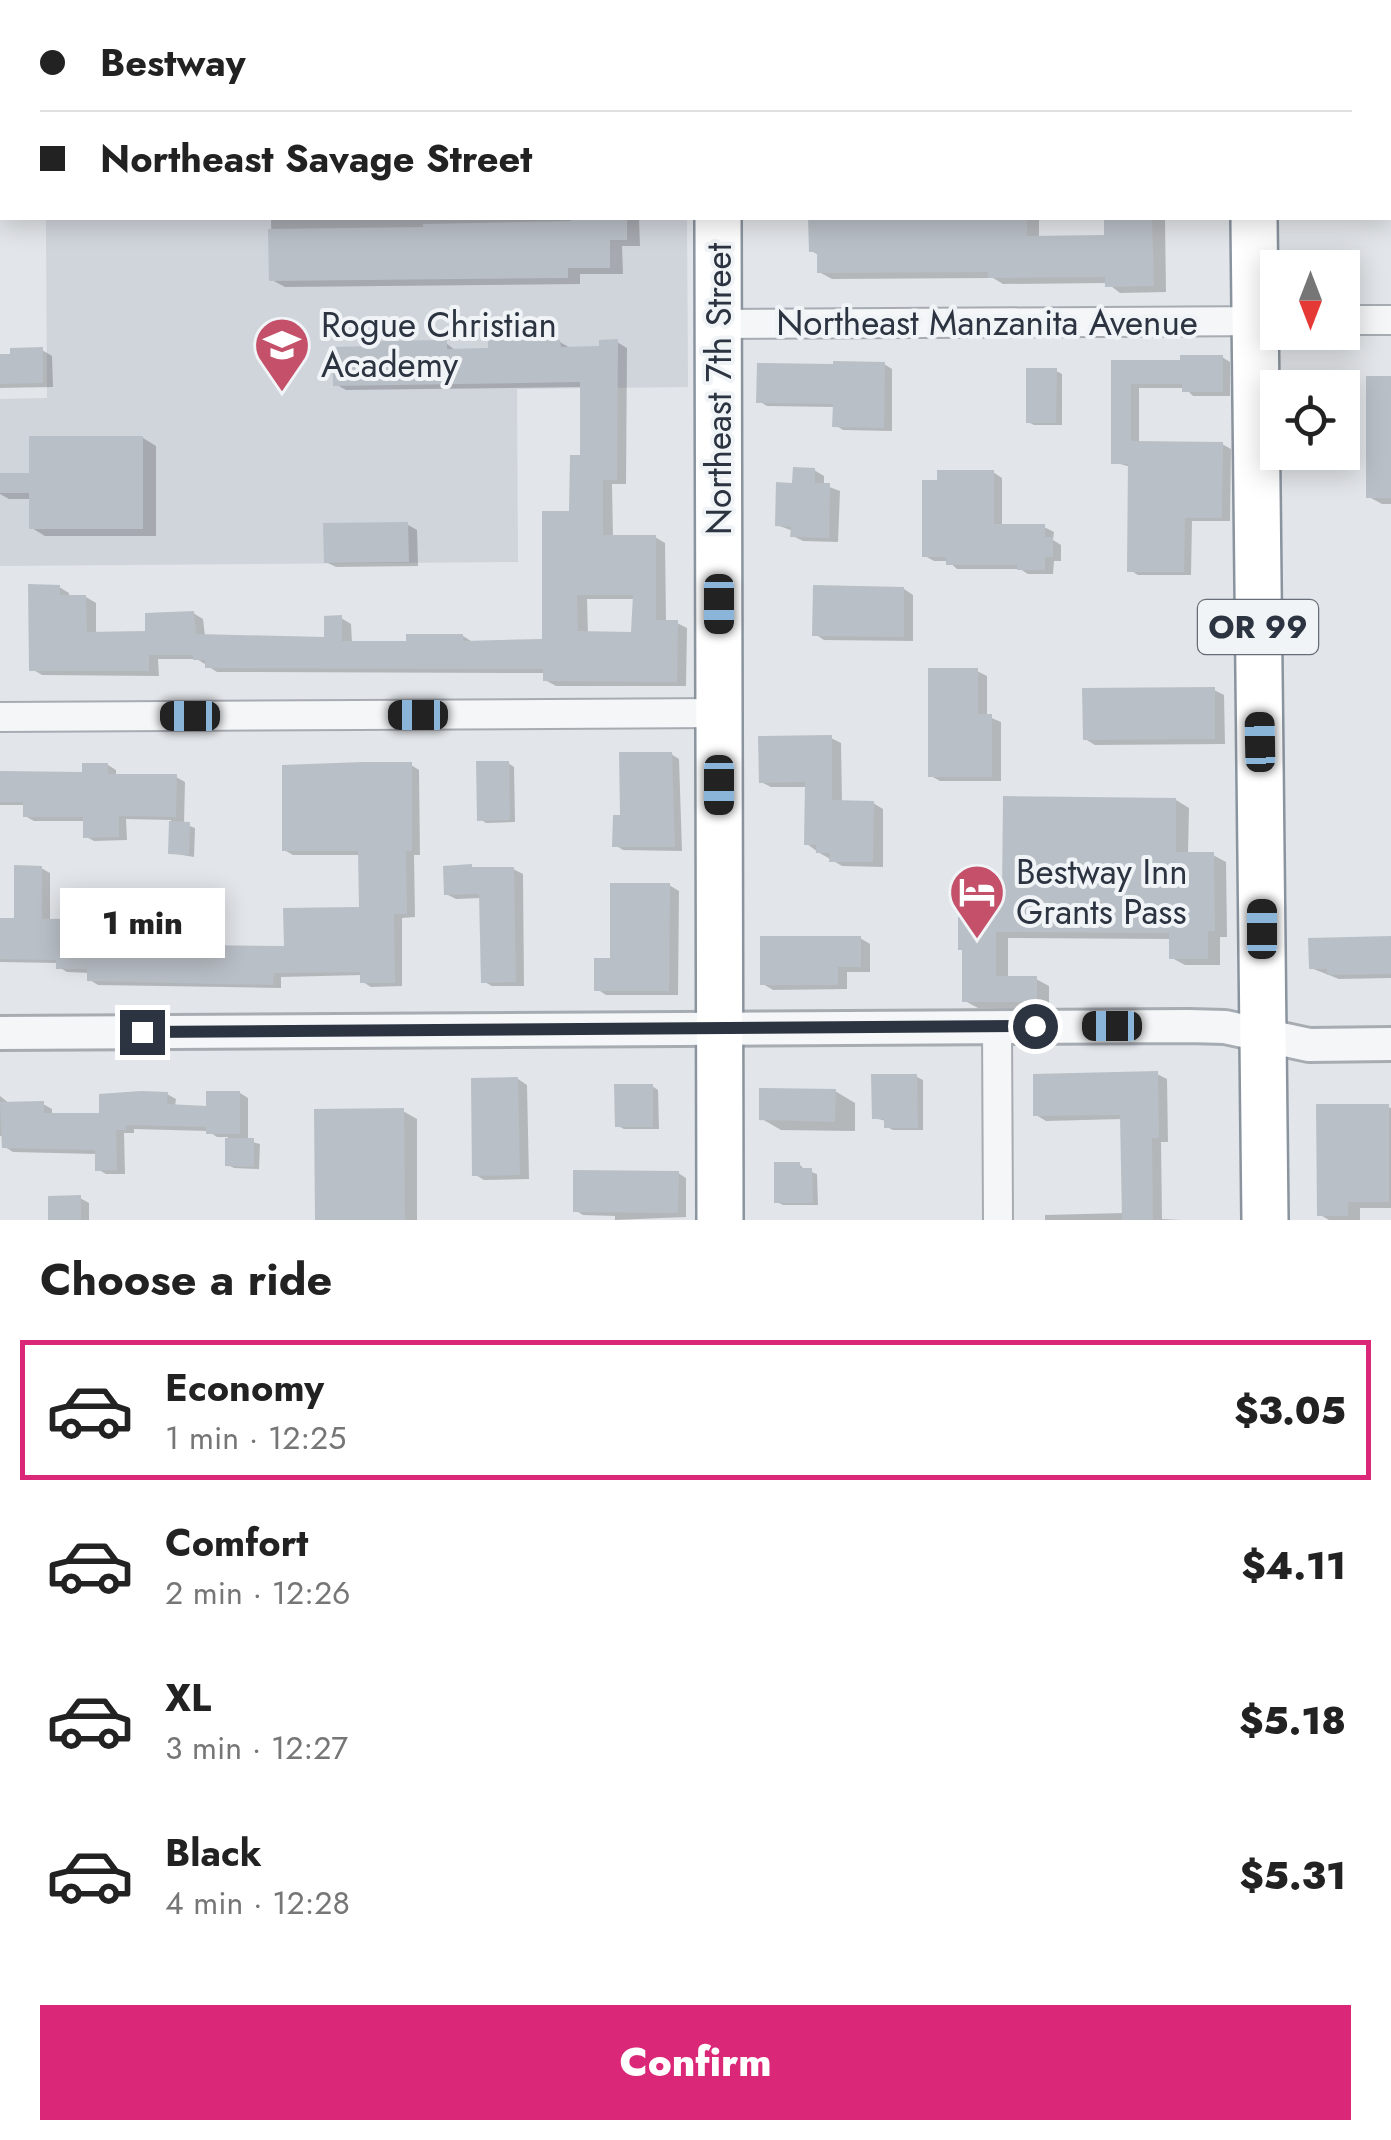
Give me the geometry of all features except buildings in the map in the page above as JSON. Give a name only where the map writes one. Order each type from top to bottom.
[{"type":"highway","name":"Northeast 7th Street","points":[[718,220],[720,1220]]},
{"type":"highway","name":"OR 99","points":[[1254,220],[1260,269]]},
{"type":"highway","name":"OR 99","points":[[1265,1220],[1266,350]]},
{"type":"street","points":[[1360,320],[1391,320]]},
{"type":"street","name":"Northeast Manzanita Avenue","points":[[718,324],[1260,321]]},
{"type":"street","points":[[0,717],[720,713]]},
{"type":"street","points":[[997,1026],[998,1220]]},
{"type":"street","points":[[0,1033],[1188,1026],[1225,1027],[1309,1045],[1391,1044]]},
{"type":"shaded area","name":"Rogue Christian Academy","points":[[46,220],[687,220],[688,387],[517,389],[518,562],[0,566],[0,399],[47,398]]},
{"type":"place","name":"Rogue Christian Academy","points":[[282,394]]},
{"type":"place","name":"Bestway Inn Grants Pass","points":[[977,941]]},
{"type":"route","points":[[142,1032],[1035,1026]]}]
